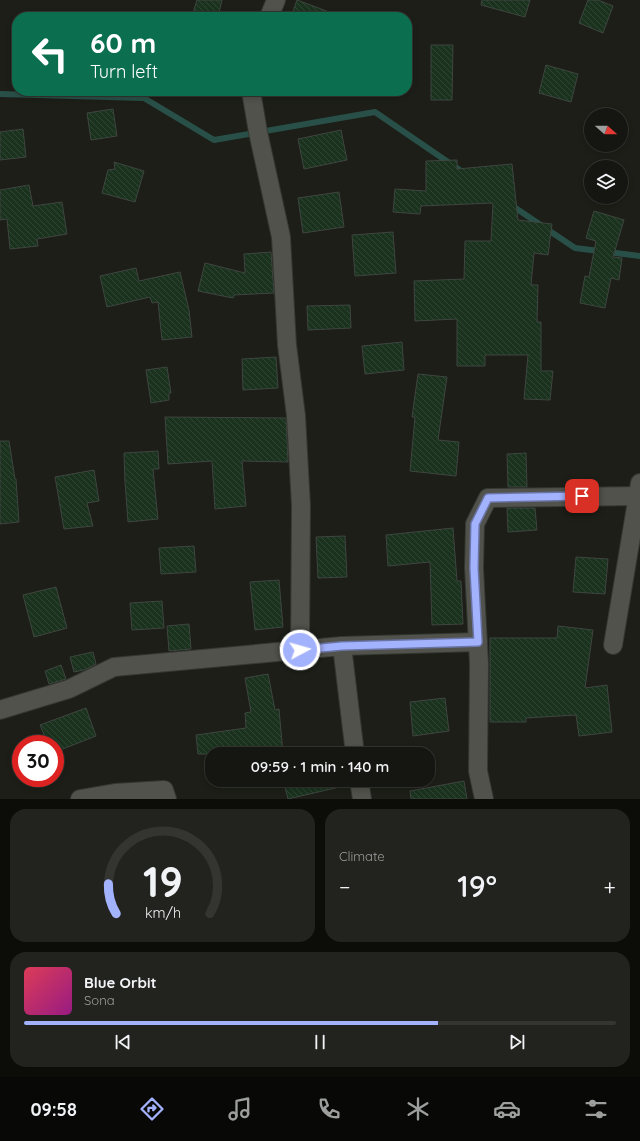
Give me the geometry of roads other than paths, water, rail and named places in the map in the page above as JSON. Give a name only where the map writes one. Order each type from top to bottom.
[{"type":"street","points":[[272,12],[276,0]]},
{"type":"street","points":[[252,96],[258,132],[281,237],[287,346],[296,416],[301,506],[300,650]]},
{"type":"street","points":[[484,799],[478,770],[479,664],[474,568],[475,524],[488,498],[639,491],[613,645]]},
{"type":"street","points":[[0,710],[68,689],[114,667],[342,646],[478,642]]},
{"type":"street","points":[[342,646],[354,747]]},
{"type":"street","points":[[360,787],[362,799]]},
{"type":"street","points":[[80,799],[115,793],[164,790],[167,799]]},
{"type":"waterway","points":[[0,94],[12,94]]},
{"type":"waterway","points":[[72,96],[144,98],[214,140],[375,112],[464,173]]},
{"type":"waterway","points":[[511,205],[575,248],[640,256]]}]
